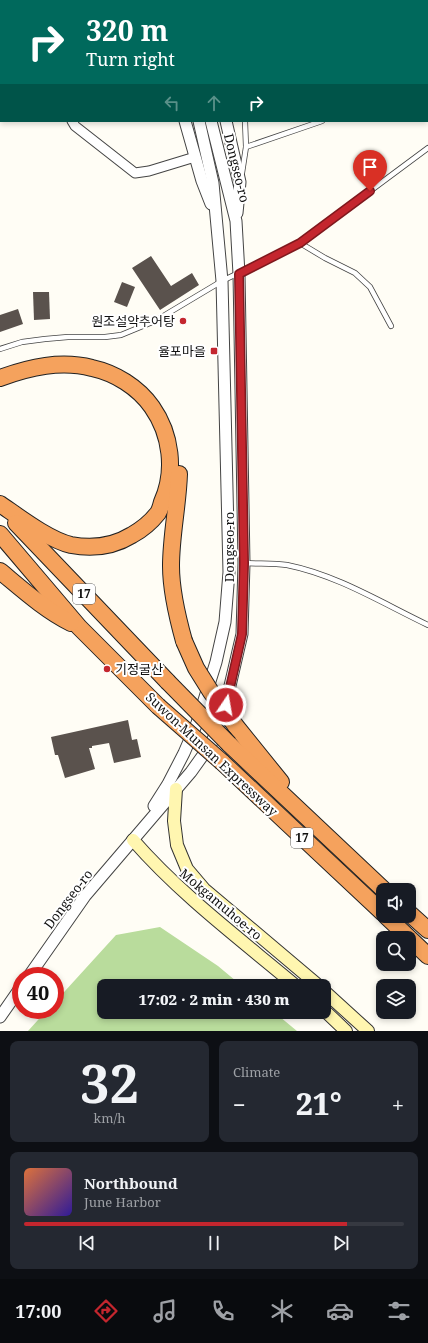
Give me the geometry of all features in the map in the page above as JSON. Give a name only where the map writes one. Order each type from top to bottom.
[{"type":"highway","points":[[0,368],[16,361],[41,356],[82,356],[102,361],[129,374],[146,387],[160,404],[175,436],[179,464],[171,580],[178,619],[184,641],[196,668],[211,692],[235,725],[323,833]]},
{"type":"highway","points":[[0,378],[32,368],[57,364],[92,368],[120,379],[133,387],[152,406],[160,421],[168,444],[170,469],[166,493],[158,513],[142,530],[124,540],[106,546],[84,546],[57,540],[0,505]]},
{"type":"highway","name":"Suwon-Munsan Expressway","points":[[0,505],[229,744],[377,883]]},
{"type":"highway","name":"Suwon-Munsan Expressway","points":[[0,534],[79,627],[158,706],[222,762],[376,907]]},
{"type":"highway","points":[[0,572],[43,606],[59,617],[79,627]]},
{"type":"highway","points":[[416,919],[428,930]]},
{"type":"highway","points":[[393,923],[428,956]]},
{"type":"main road","name":"Mokgamuhoe-ro","points":[[176,789],[174,821],[177,845],[187,869],[204,889],[311,979]]},
{"type":"main road","name":"Mokgamuhoe-ro","points":[[133,840],[154,864],[193,901],[288,979]]},
{"type":"main road","points":[[331,997],[368,1031]]},
{"type":"main road","points":[[331,1017],[346,1031]]},
{"type":"street","points":[[73,122],[75,126],[135,173],[149,172],[195,157]]},
{"type":"street","name":"Dongseo-ro","points":[[184,122],[202,181],[217,218]]},
{"type":"street","name":"Dongseo-ro","points":[[133,840],[168,784],[197,723],[216,662],[225,622],[229,572],[222,281],[213,183],[199,122]]},
{"type":"street","name":"Dongseo-ro","points":[[211,122],[236,221]]},
{"type":"street","name":"Dongseo-ro","points":[[35,967],[86,896],[191,772],[211,744],[223,716],[242,634],[244,563],[239,274],[236,221],[240,182],[226,122]]},
{"type":"street","points":[[0,1017],[12,1000]]},
{"type":"lane","points":[[240,182],[246,147],[245,122]]},
{"type":"lane","points":[[246,147],[319,122]]},
{"type":"lane","points":[[0,349],[22,342],[45,338],[105,337],[121,335],[155,321],[222,281],[300,243],[428,148]]},
{"type":"lane","points":[[300,243],[355,273],[370,287],[391,326]]},
{"type":"lane","points":[[244,563],[285,565],[319,573],[341,582],[428,625]]},
{"type":"green space","points":[[160,927],[218,966],[234,979],[97,979],[97,1019],[282,1019],[297,1031],[28,1031],[39,1019],[64,1019],[64,992],[116,935]]},
{"type":"building","points":[[151,256],[171,286],[192,273],[199,285],[160,310],[132,268]]},
{"type":"building","points":[[122,282],[135,287],[127,307],[114,302]]},
{"type":"building","points":[[33,292],[49,292],[50,319],[34,320]]},
{"type":"building","points":[[18,309],[23,324],[0,332],[0,315]]},
{"type":"building","points":[[128,720],[132,740],[137,739],[141,757],[114,763],[109,743],[92,746],[92,748],[89,748],[95,769],[65,778],[58,755],[55,755],[51,737]]},
{"type":"place","name":"원조설악추어탕","points":[[183,321]]},
{"type":"place","name":"율포마을","points":[[214,351]]},
{"type":"place","name":"기정굴산","points":[[107,669]]},
{"type":"route","points":[[226,705],[242,634],[244,563],[239,274],[300,243],[370,191]]}]
